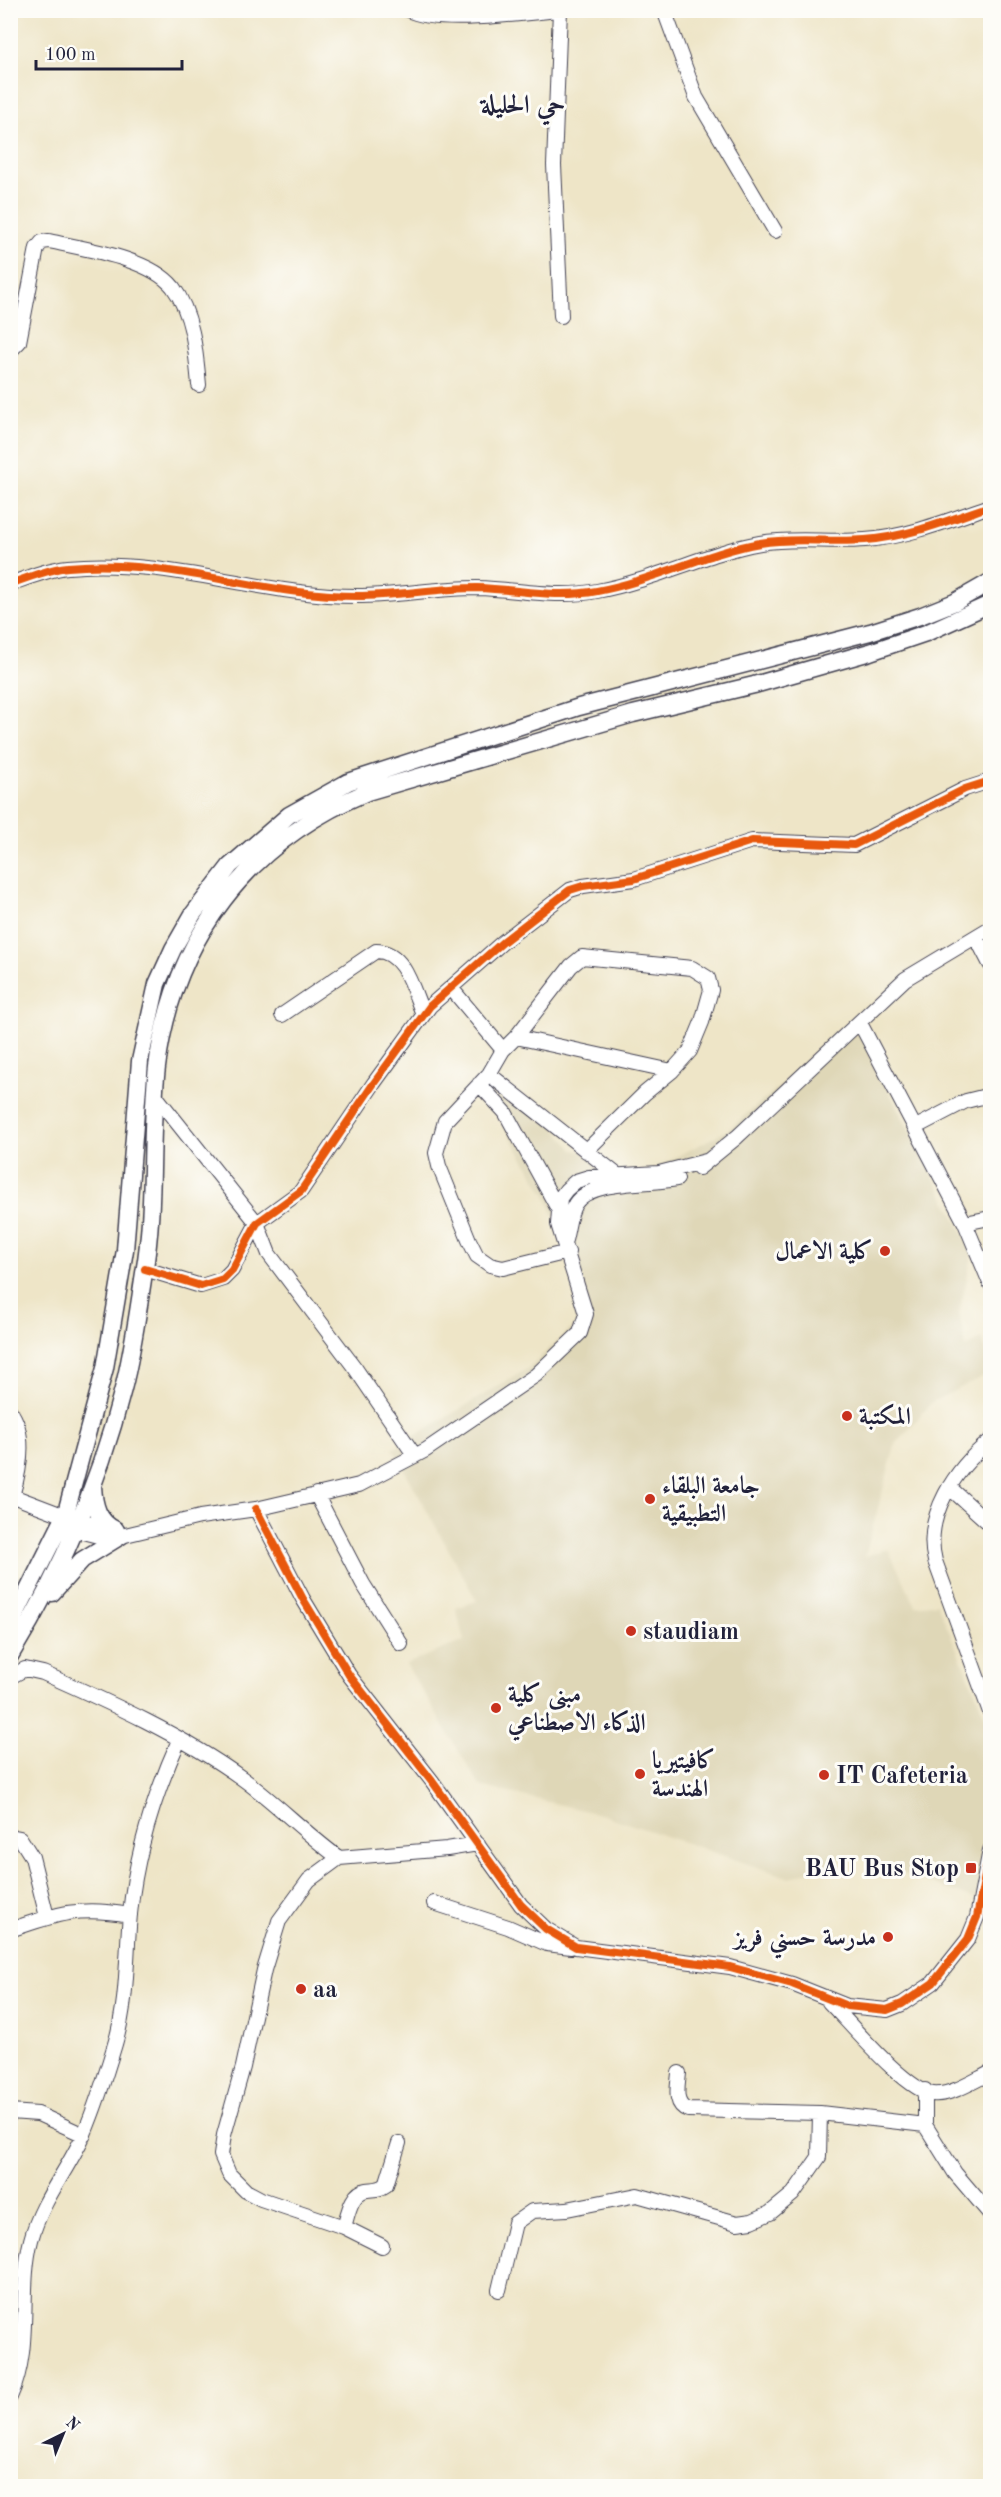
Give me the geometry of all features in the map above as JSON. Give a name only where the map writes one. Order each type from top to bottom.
[{"type":"main road","points":[[10,1656],[35,1611],[71,1523],[105,1368],[118,1303],[125,1250],[140,1061],[157,984],[173,949],[209,890],[230,866],[278,823],[313,800],[348,782],[472,741],[627,696],[870,632],[956,602],[990,582]]},
{"type":"main road","points":[[10,1626],[93,1484],[123,1388],[145,1269],[150,1216],[155,1095],[167,1010],[191,947],[207,920],[230,891],[282,840],[330,808],[367,792],[633,714],[754,685],[870,652],[926,633],[990,604]]},
{"type":"main road","points":[[627,696],[633,714]]},
{"type":"main road","points":[[35,1611],[82,1560],[118,1533],[105,1525],[99,1515],[93,1484]]},
{"type":"street","points":[[408,10],[429,15],[494,16],[559,10],[554,175],[561,316]]},
{"type":"street","points":[[663,10],[696,97],[775,231]]},
{"type":"street","points":[[10,351],[19,342],[37,248],[42,242],[49,241],[132,262],[159,275],[172,286],[179,297],[196,346],[199,385]]},
{"type":"street","points":[[10,584],[68,567],[127,567],[207,576],[291,593],[357,596],[477,588],[551,596],[573,594],[635,581],[728,550],[760,543],[779,540],[864,540],[890,537],[927,528],[990,506]]},
{"type":"street","points":[[145,1269],[201,1286],[213,1284],[232,1270],[257,1223],[301,1191],[423,1014],[504,941],[570,890],[634,879],[752,841],[854,845],[965,789],[990,781]]},
{"type":"street","points":[[566,1246],[575,1205],[587,1193],[609,1186],[655,1184],[677,1179],[697,1170],[705,1161],[737,1137],[905,979],[990,928]]},
{"type":"street","points":[[976,937],[990,964]]},
{"type":"street","points":[[282,1015],[376,951],[386,951],[395,956],[402,966],[423,1014]]},
{"type":"street","points":[[566,1246],[503,1268],[490,1265],[477,1256],[436,1153],[445,1121],[489,1074],[503,1050],[516,1037],[571,966],[582,957],[695,969],[708,978],[711,990],[702,1022],[690,1051],[672,1071],[637,1100],[586,1151]]},
{"type":"street","points":[[451,988],[503,1050]]},
{"type":"street","points":[[860,1023],[965,1223],[990,1283]]},
{"type":"street","points":[[516,1037],[672,1071]]},
{"type":"street","points":[[489,1074],[616,1174]]},
{"type":"street","points":[[479,1084],[505,1112],[558,1209]]},
{"type":"street","points":[[155,1095],[257,1223],[269,1254],[355,1368],[415,1456]]},
{"type":"street","points":[[916,1126],[966,1101],[990,1095]]},
{"type":"street","points":[[10,1411],[17,1423],[20,1437],[18,1475],[11,1496],[102,1537],[118,1533],[139,1532],[200,1517],[255,1509],[359,1485],[415,1456],[536,1375],[580,1333],[586,1314],[558,1224],[560,1198],[576,1181],[597,1175],[659,1173],[705,1161]]},
{"type":"street","points":[[965,1223],[990,1218]]},
{"type":"street","points":[[990,1441],[960,1471],[949,1487],[934,1521],[931,1538],[932,1550],[990,1712]]},
{"type":"street","points":[[949,1487],[990,1524]]},
{"type":"street","points":[[316,1494],[363,1584],[401,1644]]},
{"type":"street","points":[[255,1509],[303,1599],[349,1676],[532,1917],[576,1947]]},
{"type":"street","points":[[10,1677],[25,1670],[43,1673],[179,1740],[243,1779],[307,1834],[339,1858]]},
{"type":"street","points":[[10,2397],[21,2362],[31,2239],[50,2194],[84,2135],[116,2043],[123,2010],[130,1915],[140,1851],[151,1807],[179,1740]]},
{"type":"street","points":[[10,1836],[21,1838],[32,1857],[47,1917]]},
{"type":"street","points":[[382,2246],[344,2227],[261,2199],[246,2191],[229,2174],[221,2155],[224,2135],[243,2067],[264,1970],[279,1921],[304,1885],[339,1858],[447,1849],[478,1844]]},
{"type":"street","points":[[434,1903],[508,1927],[547,1944],[564,1948],[576,1947],[730,1967],[792,1984],[827,2000],[868,2010],[887,2010],[903,2004],[933,1983],[959,1952],[985,1911],[990,1850]]},
{"type":"street","points":[[10,1930],[47,1917],[84,1909],[130,1915]]},
{"type":"street","points":[[827,2000],[913,2086],[933,2094],[942,2093],[990,2073]]},
{"type":"street","points":[[679,2073],[678,2102],[681,2107],[688,2110],[820,2113],[925,2125]]},
{"type":"street","points":[[925,2090],[925,2125],[955,2173],[990,2214]]},
{"type":"street","points":[[10,2112],[38,2114],[84,2135]]},
{"type":"street","points":[[499,2290],[515,2223],[532,2211],[567,2209],[637,2195],[737,2223],[752,2221],[770,2212],[793,2194],[819,2157],[820,2113]]},
{"type":"street","points":[[344,2227],[356,2196],[364,2191],[376,2190],[386,2185],[399,2143]]},
{"type":"shaded area","name":"جامعة البلقاء التطبيقية","points":[[854,1025],[973,1252],[959,1313],[966,1348],[982,1338],[990,1366],[990,1373],[932,1402],[895,1445],[865,1556],[888,1549],[916,1606],[937,1603],[990,1727],[990,1850],[980,1901],[851,1855],[790,1878],[600,1814],[480,1786],[406,1664],[464,1641],[456,1608],[477,1601],[393,1449],[527,1369],[575,1325],[586,1306],[579,1263],[569,1259],[546,1195],[510,1136],[485,1082],[511,1090],[555,1127],[573,1150],[586,1152],[614,1172],[649,1171],[726,1131]]},
{"type":"cycle path","points":[[10,584],[61,568],[105,565],[141,567],[321,594],[372,596],[477,588],[551,594],[581,593],[638,581],[719,553],[760,543],[786,540],[852,541],[881,538],[929,527],[990,506]]},
{"type":"cycle path","points":[[145,1269],[201,1286],[223,1279],[232,1270],[257,1223],[301,1191],[374,1083],[430,1006],[504,941],[570,890],[634,879],[752,841],[854,845],[965,789],[990,781]]},
{"type":"cycle path","points":[[256,1509],[303,1599],[349,1675],[432,1781],[521,1905],[546,1929],[576,1947],[730,1967],[792,1984],[847,2006],[887,2010],[902,2004],[933,1983],[968,1939],[977,1917],[990,1850]]},
{"type":"place","name":"كلية الاعمال","points":[[885,1251]]},
{"type":"place","name":"المكتبة","points":[[847,1416]]},
{"type":"place","name":"جامعة البلقاء التطبيقية","points":[[650,1499]]},
{"type":"place","name":"staudiam","points":[[631,1631]]},
{"type":"place","name":"مبنى كلية الذكاء الاصطناعي","points":[[496,1708]]},
{"type":"place","name":"كافيتيريا الهندسة","points":[[640,1774]]},
{"type":"place","name":"IT Cafeteria","points":[[824,1775]]},
{"type":"place","name":"BAU Bus Stop","points":[[971,1868]]},
{"type":"place","name":"مدرسة حسني فريز","points":[[888,1937]]},
{"type":"place","name":"aa","points":[[301,1989]]},
{"type":"district","name":"حي الحليلة","points":[[523,104]]}]
